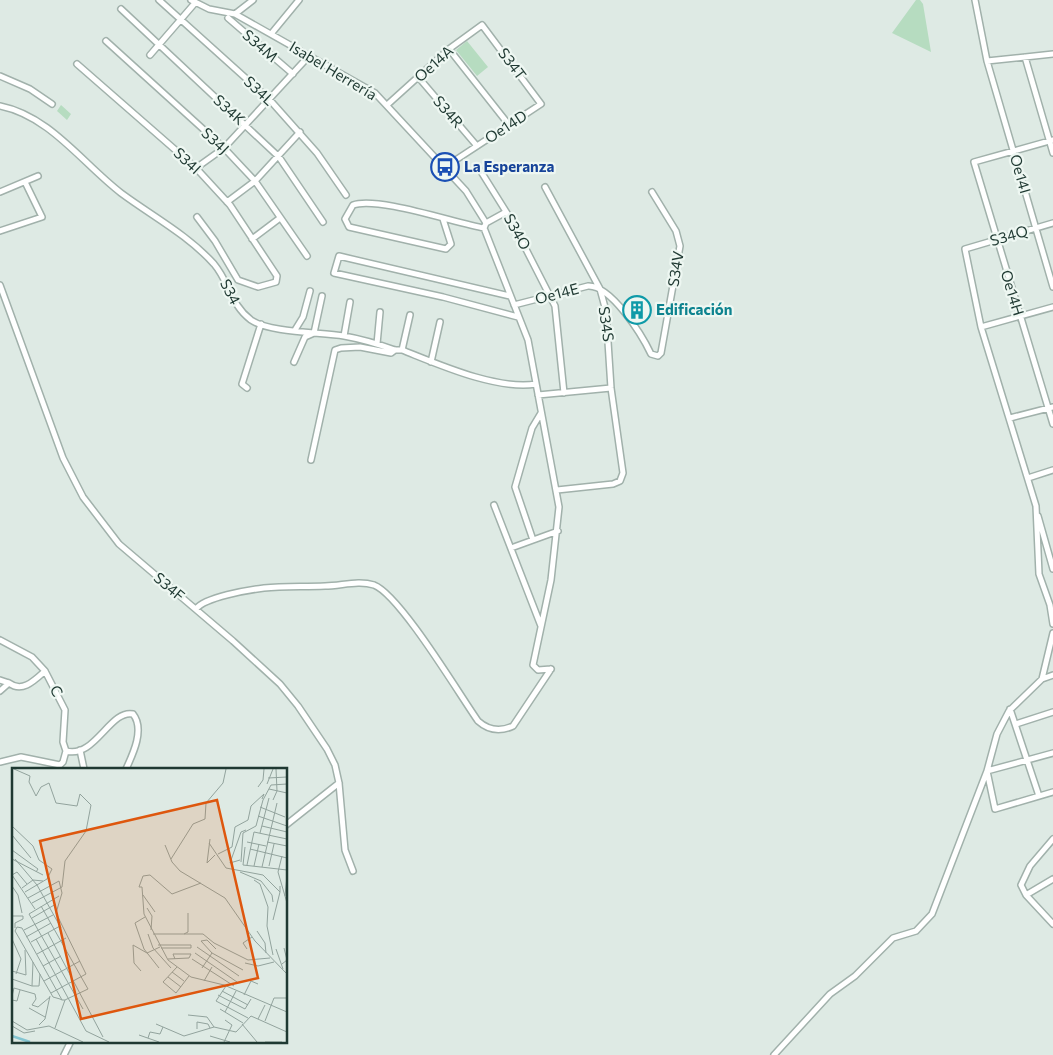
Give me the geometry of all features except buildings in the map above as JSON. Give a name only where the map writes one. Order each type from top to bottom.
[{"type":"street","name":"S34L","points":[[158,0],[269,100],[300,132],[346,195]]},
{"type":"street","points":[[235,14],[253,0]]},
{"type":"street","points":[[272,34],[300,0]]},
{"type":"street","points":[[971,0],[976,2]]},
{"type":"street","points":[[150,55],[180,20],[192,1]]},
{"type":"street","name":"Isabel Herrería","points":[[192,1],[209,9],[235,14],[272,34],[308,57],[362,84],[387,105],[445,167],[474,202],[528,340],[556,490],[558,531],[542,627],[533,665],[538,670],[551,670],[515,723],[508,729],[488,728],[478,721],[408,619],[388,594],[375,586],[356,583],[264,588],[206,602],[196,609]]},
{"type":"street","name":"Oe14I","points":[[976,2],[987,61],[1053,287]]},
{"type":"street","name":"S34K","points":[[121,9],[279,157],[323,222]]},
{"type":"street","name":"S34M","points":[[228,18],[293,74]]},
{"type":"street","name":"Oe14A","points":[[387,105],[449,49],[482,25]]},
{"type":"street","name":"S34T","points":[[482,25],[541,102]]},
{"type":"street","name":"S34J","points":[[106,40],[224,148],[255,180],[306,256]]},
{"type":"street","points":[[449,49],[509,125]]},
{"type":"street","points":[[987,61],[1053,54]]},
{"type":"street","points":[[196,168],[224,148],[308,57]]},
{"type":"street","points":[[1025,57],[1051,140],[1053,153]]},
{"type":"street","name":"S34I","points":[[77,64],[196,168],[227,202],[277,276],[274,284],[261,287],[238,280],[213,238],[197,217]]},
{"type":"street","points":[[0,76],[30,89],[52,104]]},
{"type":"street","name":"S34R","points":[[419,78],[477,146]]},
{"type":"street","name":"Oe14D","points":[[445,167],[541,102]]},
{"type":"street","name":"S34","points":[[0,106],[13,109],[40,122],[121,192],[204,254],[226,282],[237,308],[250,319],[260,324],[344,336],[395,350],[402,350],[480,378],[523,386],[536,384]]},
{"type":"street","points":[[227,202],[255,180],[279,157],[300,132]]},
{"type":"street","points":[[1013,151],[1051,140]]},
{"type":"street","name":"Oe14H","points":[[1013,151],[974,162],[1019,316],[1051,408],[1053,424]]},
{"type":"street","name":"S34O","points":[[480,170],[506,212],[555,306],[564,393]]},
{"type":"street","points":[[0,192],[38,176]]},
{"type":"street","points":[[0,231],[42,216],[25,182]]},
{"type":"street","name":"S34S","points":[[546,187],[600,289],[608,329],[612,388],[623,473],[620,481],[613,484],[556,490]]},
{"type":"street","name":"S34V","points":[[600,289],[639,330],[651,354],[658,356],[680,246],[676,231],[652,192]]},
{"type":"street","points":[[443,219],[451,244],[446,249],[349,227],[345,219],[350,208],[365,202],[485,226],[506,212]]},
{"type":"street","points":[[252,239],[280,218]]},
{"type":"street","name":"S34Q","points":[[981,327],[965,249],[1053,223]]},
{"type":"street","points":[[510,296],[339,256],[334,273],[443,297],[518,317]]},
{"type":"street","name":"S34F","points":[[0,285],[63,458],[83,497],[119,544],[280,684],[327,749],[339,783],[345,850],[353,871]]},
{"type":"street","name":"Oe14E","points":[[514,306],[588,286],[600,289]]},
{"type":"street","points":[[295,330],[303,317],[310,291]]},
{"type":"street","points":[[294,362],[305,336],[314,333],[322,296]]},
{"type":"street","points":[[344,336],[350,302]]},
{"type":"street","points":[[1053,307],[981,327],[1028,478],[1053,569]]},
{"type":"street","points":[[376,344],[380,312]]},
{"type":"street","points":[[402,350],[410,315]]},
{"type":"street","points":[[431,362],[440,322]]},
{"type":"street","points":[[247,388],[243,385],[242,381],[260,324]]},
{"type":"street","points":[[311,460],[335,350],[352,347],[391,353],[395,350]]},
{"type":"street","points":[[538,395],[612,388]]},
{"type":"street","points":[[1010,418],[1051,408]]},
{"type":"street","points":[[533,540],[516,488],[532,428],[541,413]]},
{"type":"street","points":[[1028,478],[1053,470]]},
{"type":"street","points":[[494,505],[542,627]]},
{"type":"street","points":[[1036,506],[1038,574],[1050,605],[1053,624]]},
{"type":"street","points":[[511,548],[558,531]]},
{"type":"street","points":[[1042,679],[1053,633]]},
{"type":"street","name":"C","points":[[0,640],[32,657],[45,672],[65,710],[63,742],[66,751]]},
{"type":"street","points":[[0,680],[15,688],[20,688],[45,672]]},
{"type":"street","points":[[774,1055],[830,994],[855,976],[893,938],[916,931],[932,914],[987,771],[997,734],[1010,709],[1042,679],[1053,675]]},
{"type":"street","points":[[0,691],[8,683]]},
{"type":"street","points":[[1010,709],[1016,724],[1025,760],[1039,796]]},
{"type":"street","points":[[1016,724],[1053,712]]},
{"type":"street","points":[[0,762],[21,757],[60,765],[63,762],[66,751],[80,750],[90,746],[124,715],[133,714],[137,720],[138,733],[126,768]]},
{"type":"street","points":[[80,750],[84,768]]},
{"type":"street","points":[[987,771],[1053,753]]},
{"type":"street","points":[[987,771],[995,809],[1053,792]]},
{"type":"street","points":[[288,823],[339,783]]},
{"type":"street","points":[[1053,839],[1038,854],[1021,880],[1021,885],[1026,895],[1053,924]]},
{"type":"street","points":[[1026,895],[1053,879]]},
{"type":"street","points":[[64,1055],[70,1042]]},
{"type":"green space","points":[[916,0],[920,0],[923,4],[931,52],[892,33]]},
{"type":"green space","points":[[467,41],[488,67],[477,76],[456,50]]},
{"type":"green space","points":[[61,105],[71,114],[67,120],[57,111]]},
{"type":"place","name":"La Esperanza","points":[[445,167]]},
{"type":"place","name":"Edificación","points":[[637,310]]}]
